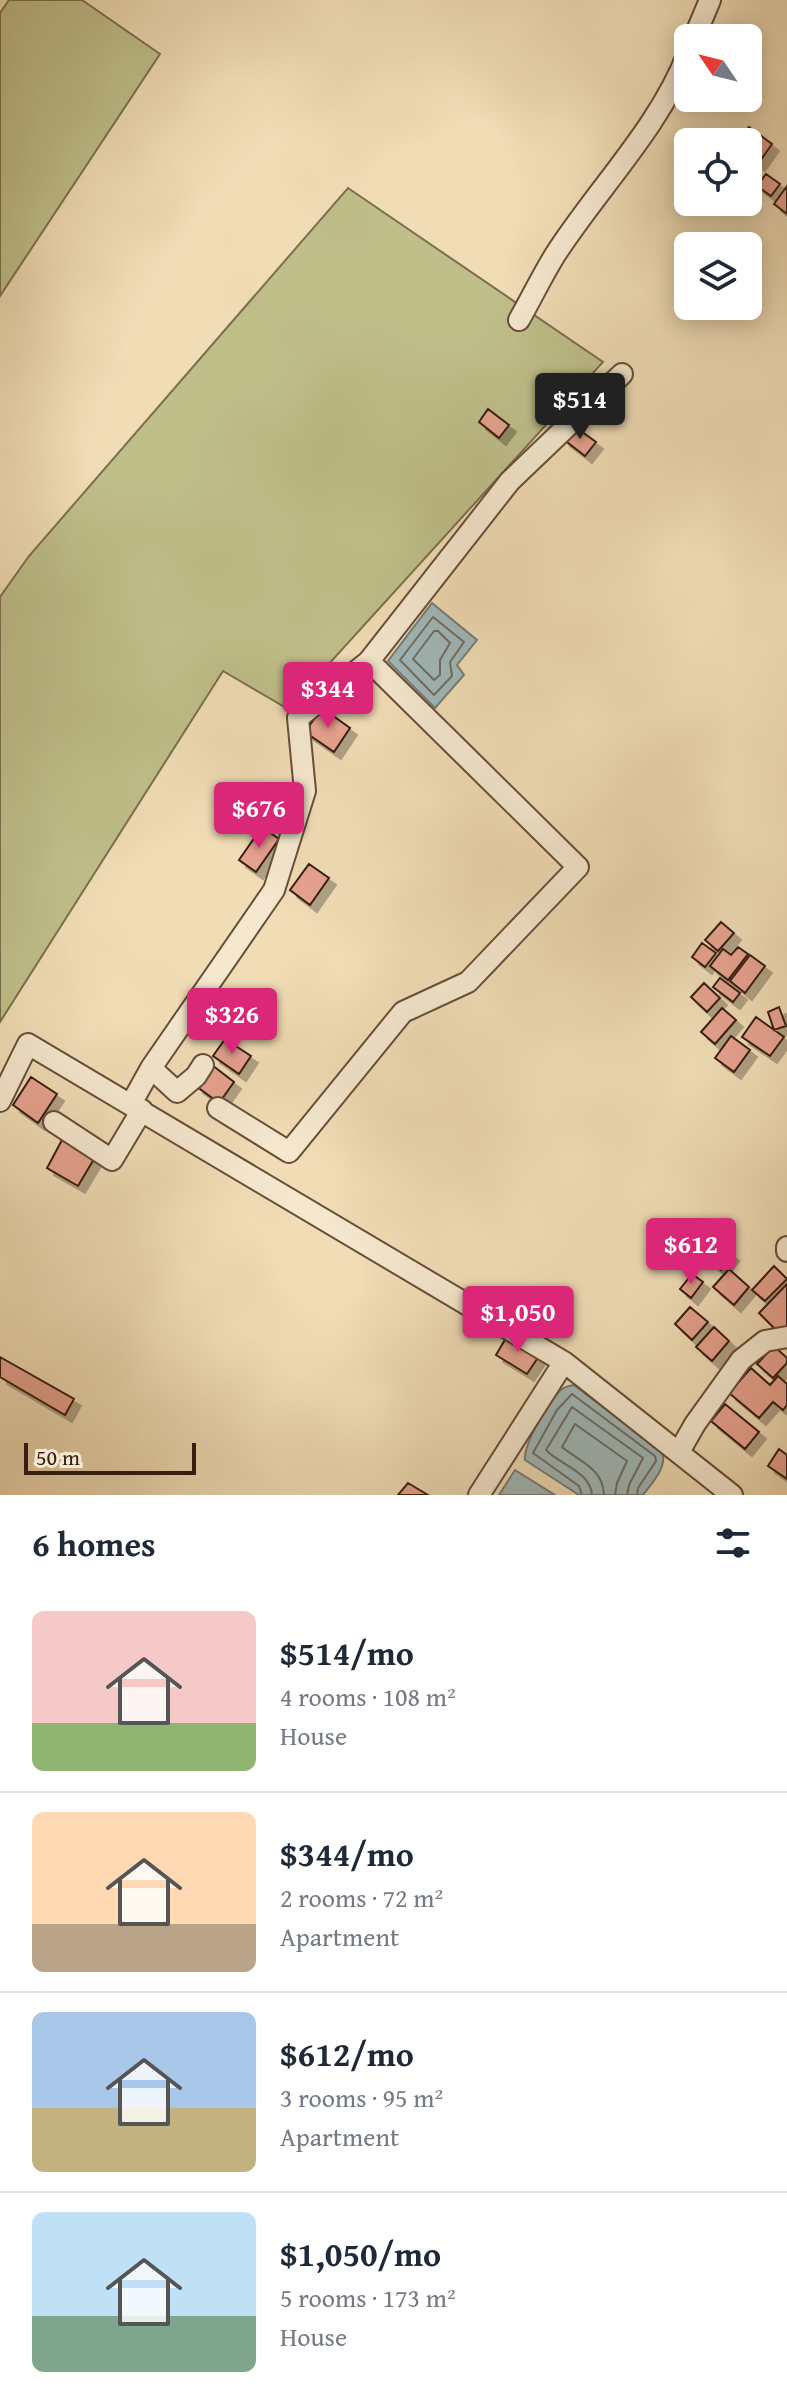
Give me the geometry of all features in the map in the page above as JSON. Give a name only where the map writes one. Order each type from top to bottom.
[{"type":"street","points":[[700,24],[710,0]]},
{"type":"street","points":[[519,320],[555,255],[644,132],[674,85]]},
{"type":"street","points":[[54,1122],[112,1160],[151,1068],[274,890],[305,791],[298,718],[369,661],[510,481],[622,374]]},
{"type":"street","points":[[218,1108],[289,1152],[403,1012],[468,982],[578,867],[369,661]]},
{"type":"street","points":[[0,1101],[28,1044],[564,1362],[732,1495]]},
{"type":"street","points":[[151,1068],[177,1092],[196,1076],[203,1065]]},
{"type":"street","points":[[679,1452],[741,1360],[765,1341],[787,1337]]},
{"type":"street","points":[[479,1495],[564,1362]]},
{"type":"green space","points":[[9,0],[82,0],[160,54],[0,296],[0,13]]},
{"type":"green space","points":[[348,188],[603,362],[288,709],[223,671],[0,1022],[0,597],[29,556]]},
{"type":"water","points":[[432,603],[477,640],[457,665],[464,675],[435,708],[388,661]]},
{"type":"water","points":[[574,1385],[662,1452],[661,1469],[643,1495],[579,1495],[525,1460],[528,1444],[544,1412],[562,1389]]},
{"type":"water","points":[[515,1470],[555,1495],[499,1495]]},
{"type":"building","points":[[762,137],[772,144],[762,158]]},
{"type":"building","points":[[766,174],[780,184],[771,196],[762,190],[762,179]]},
{"type":"building","points":[[787,186],[787,214],[774,204]]},
{"type":"building","points":[[488,409],[509,425],[499,438],[479,422]]},
{"type":"building","points":[[574,426],[596,442],[585,456],[563,439]]},
{"type":"building","points":[[322,708],[350,728],[334,752],[305,732]]},
{"type":"building","points":[[262,827],[279,839],[256,872],[239,860]]},
{"type":"building","points":[[309,864],[329,878],[310,905],[290,890]]},
{"type":"building","points":[[721,922],[734,933],[718,951],[705,940]]},
{"type":"building","points":[[702,943],[716,953],[705,967],[692,957]]},
{"type":"building","points":[[738,947],[748,954],[728,980],[710,966],[723,949],[731,955]]},
{"type":"building","points":[[750,955],[765,966],[745,993],[730,981]]},
{"type":"building","points":[[720,978],[740,993],[733,1002],[713,987]]},
{"type":"building","points":[[704,983],[720,998],[707,1012],[691,997]]},
{"type":"building","points":[[779,1007],[786,1026],[774,1030],[768,1012]]},
{"type":"building","points":[[722,1008],[736,1020],[715,1044],[701,1032]]},
{"type":"building","points":[[756,1017],[784,1037],[770,1056],[742,1037]]},
{"type":"building","points":[[731,1036],[750,1050],[734,1072],[715,1058]]},
{"type":"building","points":[[225,1039],[251,1056],[239,1074],[213,1056]]},
{"type":"building","points":[[212,1065],[234,1082],[219,1103],[196,1086]]},
{"type":"building","points":[[31,1077],[57,1094],[38,1123],[13,1105]]},
{"type":"building","points":[[62,1140],[94,1159],[78,1186],[47,1168]]},
{"type":"building","points":[[711,1238],[732,1254],[721,1270],[699,1254]]},
{"type":"building","points":[[774,1266],[787,1279],[765,1301],[752,1290]]},
{"type":"building","points":[[729,1269],[749,1287],[734,1305],[713,1287]]},
{"type":"building","points":[[692,1274],[703,1282],[691,1298],[680,1289]]},
{"type":"building","points":[[787,1284],[787,1331],[782,1336],[759,1313]]},
{"type":"building","points":[[690,1307],[708,1322],[692,1340],[675,1324]]},
{"type":"building","points":[[714,1327],[729,1341],[712,1361],[696,1347]]},
{"type":"building","points":[[509,1333],[541,1353],[527,1374],[496,1355]]},
{"type":"building","points":[[774,1346],[787,1358],[787,1363],[773,1378],[757,1364]]},
{"type":"building","points":[[0,1357],[74,1399],[65,1415],[0,1377]]},
{"type":"building","points":[[751,1368],[770,1385],[778,1376],[787,1384],[787,1405],[783,1410],[773,1402],[759,1418],[729,1393]]},
{"type":"building","points":[[725,1404],[759,1432],[745,1449],[711,1421]]},
{"type":"building","points":[[779,1449],[787,1455],[787,1479],[768,1466]]},
{"type":"building","points":[[408,1483],[428,1495],[398,1495]]}]
